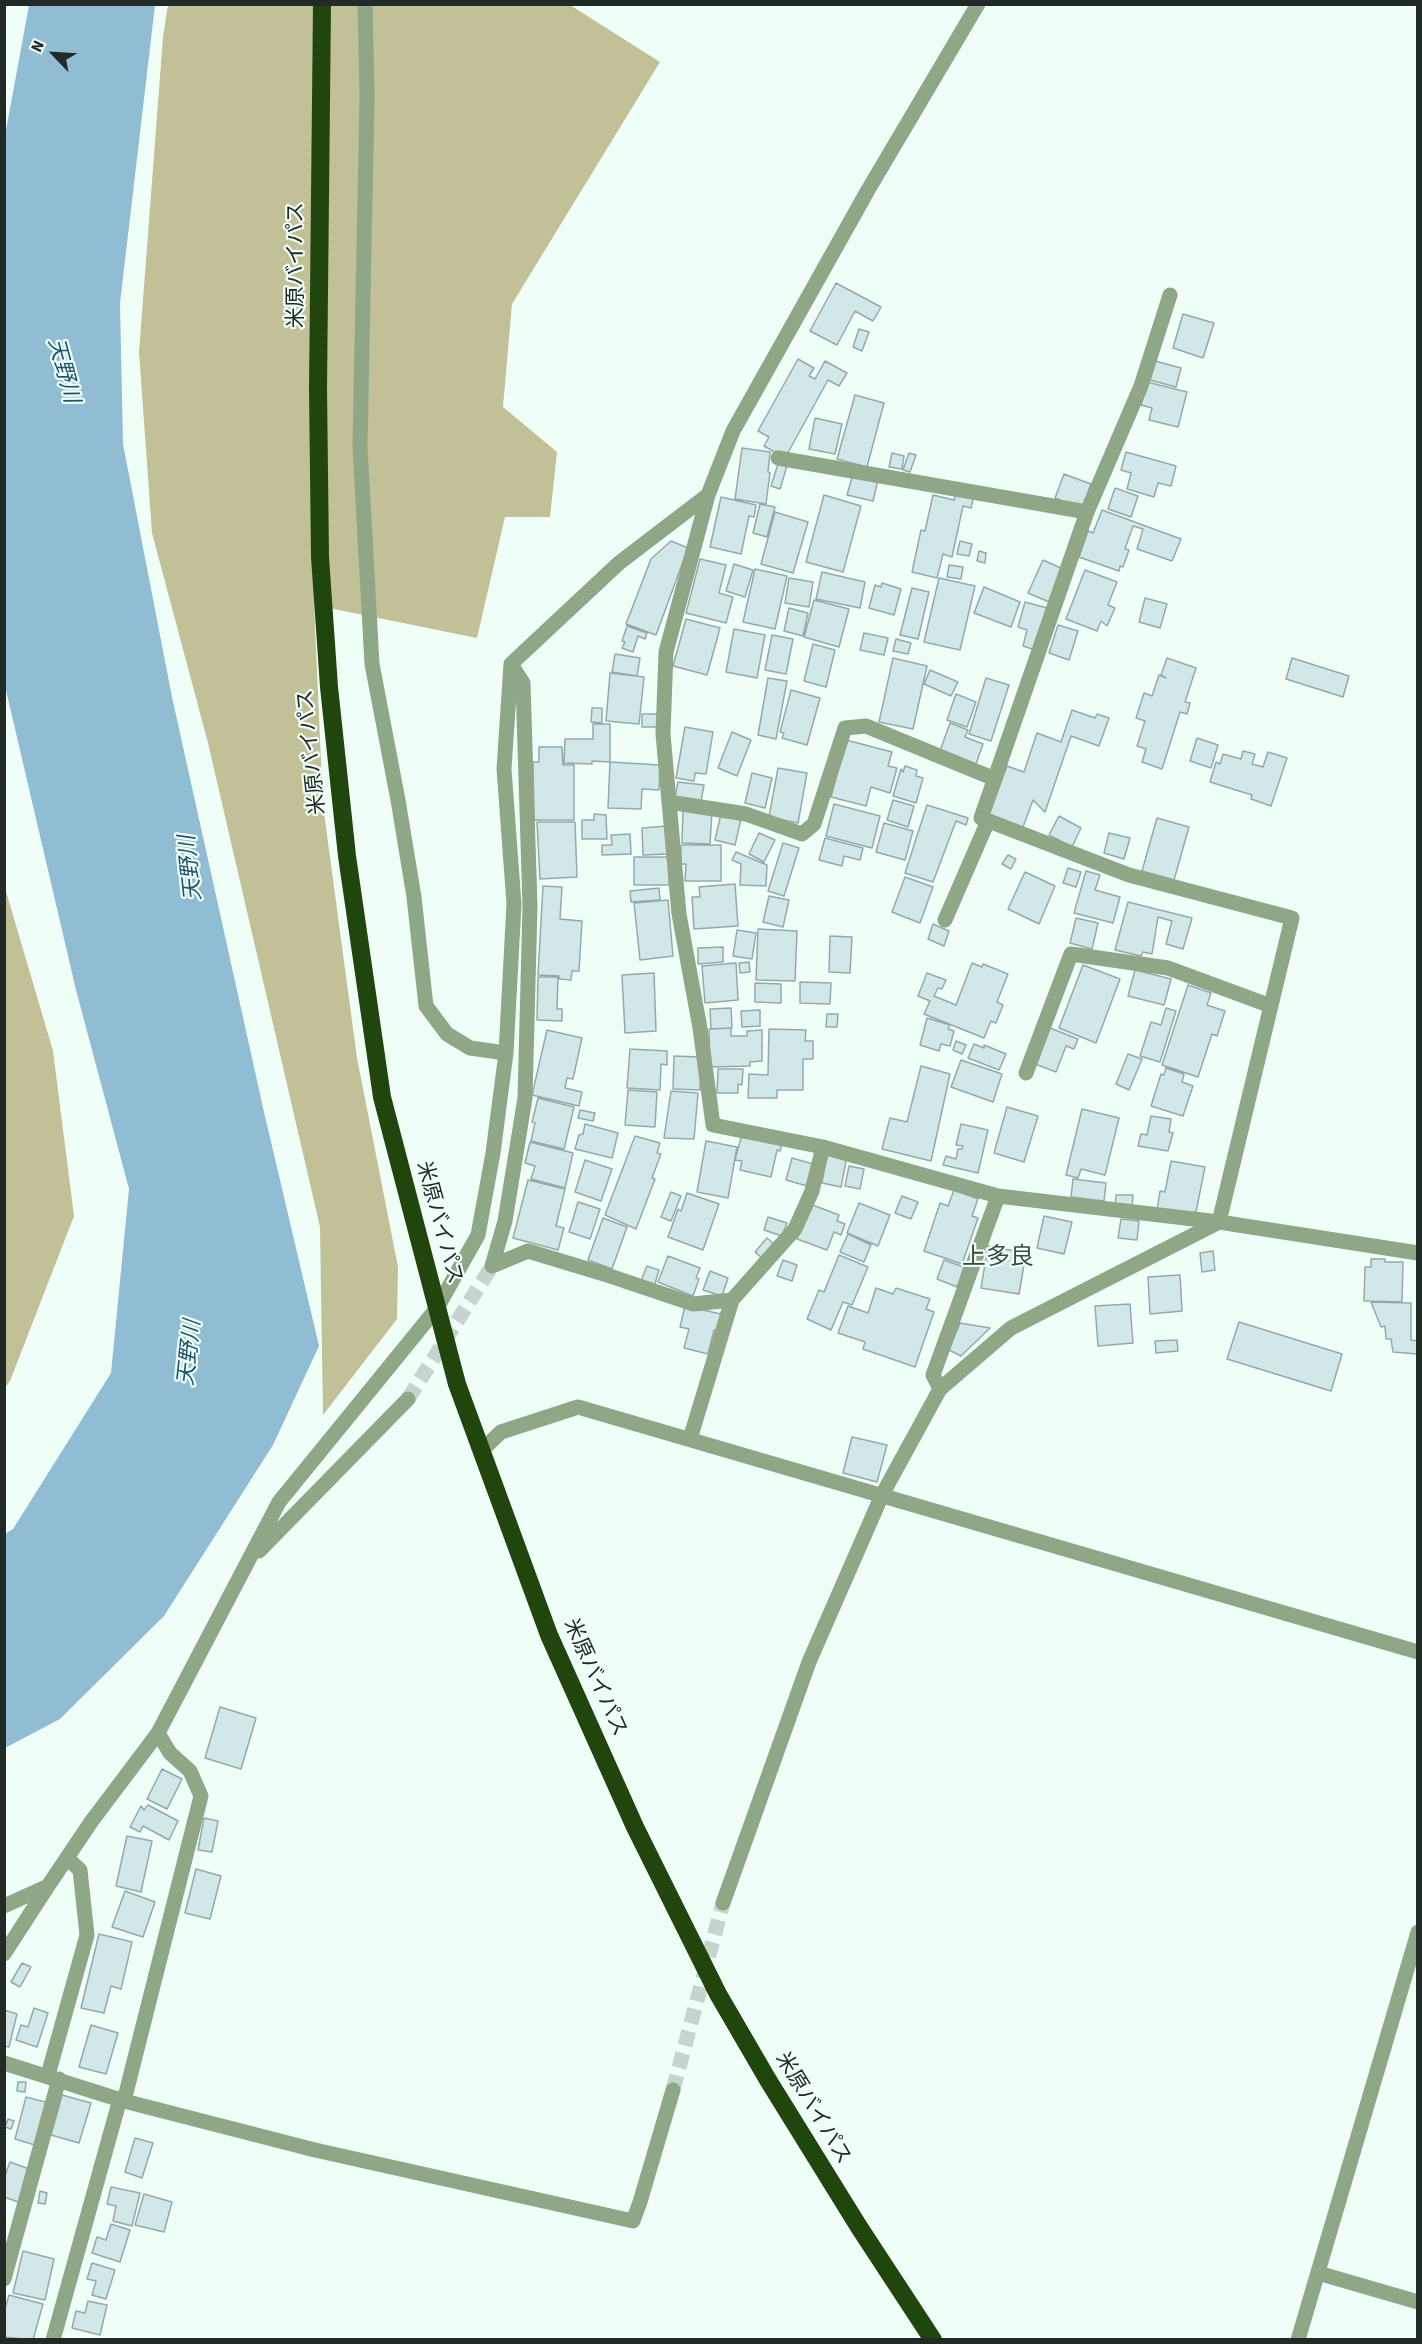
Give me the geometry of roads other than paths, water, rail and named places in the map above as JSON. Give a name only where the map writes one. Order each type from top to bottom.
[{"type":"highway","name":"米原バイパス","points":[[322,4],[318,388],[320,557],[329,687],[347,856],[382,1097],[437,1308],[457,1384],[549,1635],[635,1827],[718,1994],[859,2227],[933,2340]]},
{"type":"street","points":[[365,4],[367,96],[360,447],[372,663],[412,886],[426,1006],[447,1034],[470,1048],[506,1053]]},
{"type":"street","points":[[978,4],[868,190],[733,431],[708,495],[666,652],[663,734],[679,914],[700,1028],[713,1125],[823,1147],[998,1196],[1218,1222],[1418,1253]]},
{"type":"street","points":[[723,1903],[810,1662],[882,1495],[940,1389],[1011,1328],[1218,1222],[1292,918],[1129,875],[981,818],[1087,512],[1141,386],[1170,295]]},
{"type":"street","points":[[778,458],[1087,512]]},
{"type":"street","points":[[4,1954],[67,1858],[158,1733],[279,1502],[437,1308],[478,1234],[493,1153],[506,1053],[514,904],[504,769],[511,664],[619,563],[708,495]]},
{"type":"street","points":[[511,664],[523,683],[530,906],[525,1098],[505,1221],[492,1266],[528,1251],[693,1304],[732,1300]]},
{"type":"street","points":[[669,802],[746,814],[802,834],[813,824],[845,728],[866,726],[995,779]]},
{"type":"street","points":[[945,920],[988,821]]},
{"type":"street","points":[[1026,1073],[1071,954],[1168,968],[1271,1006]]},
{"type":"street","points":[[690,1439],[732,1300],[795,1230],[812,1191],[823,1147]]},
{"type":"street","points":[[940,1389],[933,1375],[998,1196]]},
{"type":"street","points":[[246,1564],[408,1399]]},
{"type":"street","points":[[482,1451],[501,1432],[578,1407],[1418,1652]]},
{"type":"street","points":[[53,2340],[122,2100],[201,1797],[190,1771],[170,1753],[158,1733]]},
{"type":"street","points":[[4,2279],[87,1935],[80,1870],[67,1858]]},
{"type":"street","points":[[4,1906],[48,1886]]},
{"type":"street","points":[[1298,2340],[1418,1932]]},
{"type":"street","points":[[4,2062],[122,2100],[315,2150],[633,2221],[673,2090]]},
{"type":"street","points":[[1318,2273],[1418,2302]]},
{"type":"water","name":"天野川","points":[[29,5],[155,5],[120,303],[123,444],[172,697],[264,1112],[319,1346],[273,1445],[164,1616],[60,1719],[5,1748],[5,1534],[13,1529],[111,1373],[129,1189],[76,990],[5,686],[4,141]]},
{"type":"tunnel","points":[[408,1399],[492,1266]]},
{"type":"tunnel","points":[[673,2090],[723,1903]]},
{"type":"district","name":"上多良","points":[[998,1259]]}]
